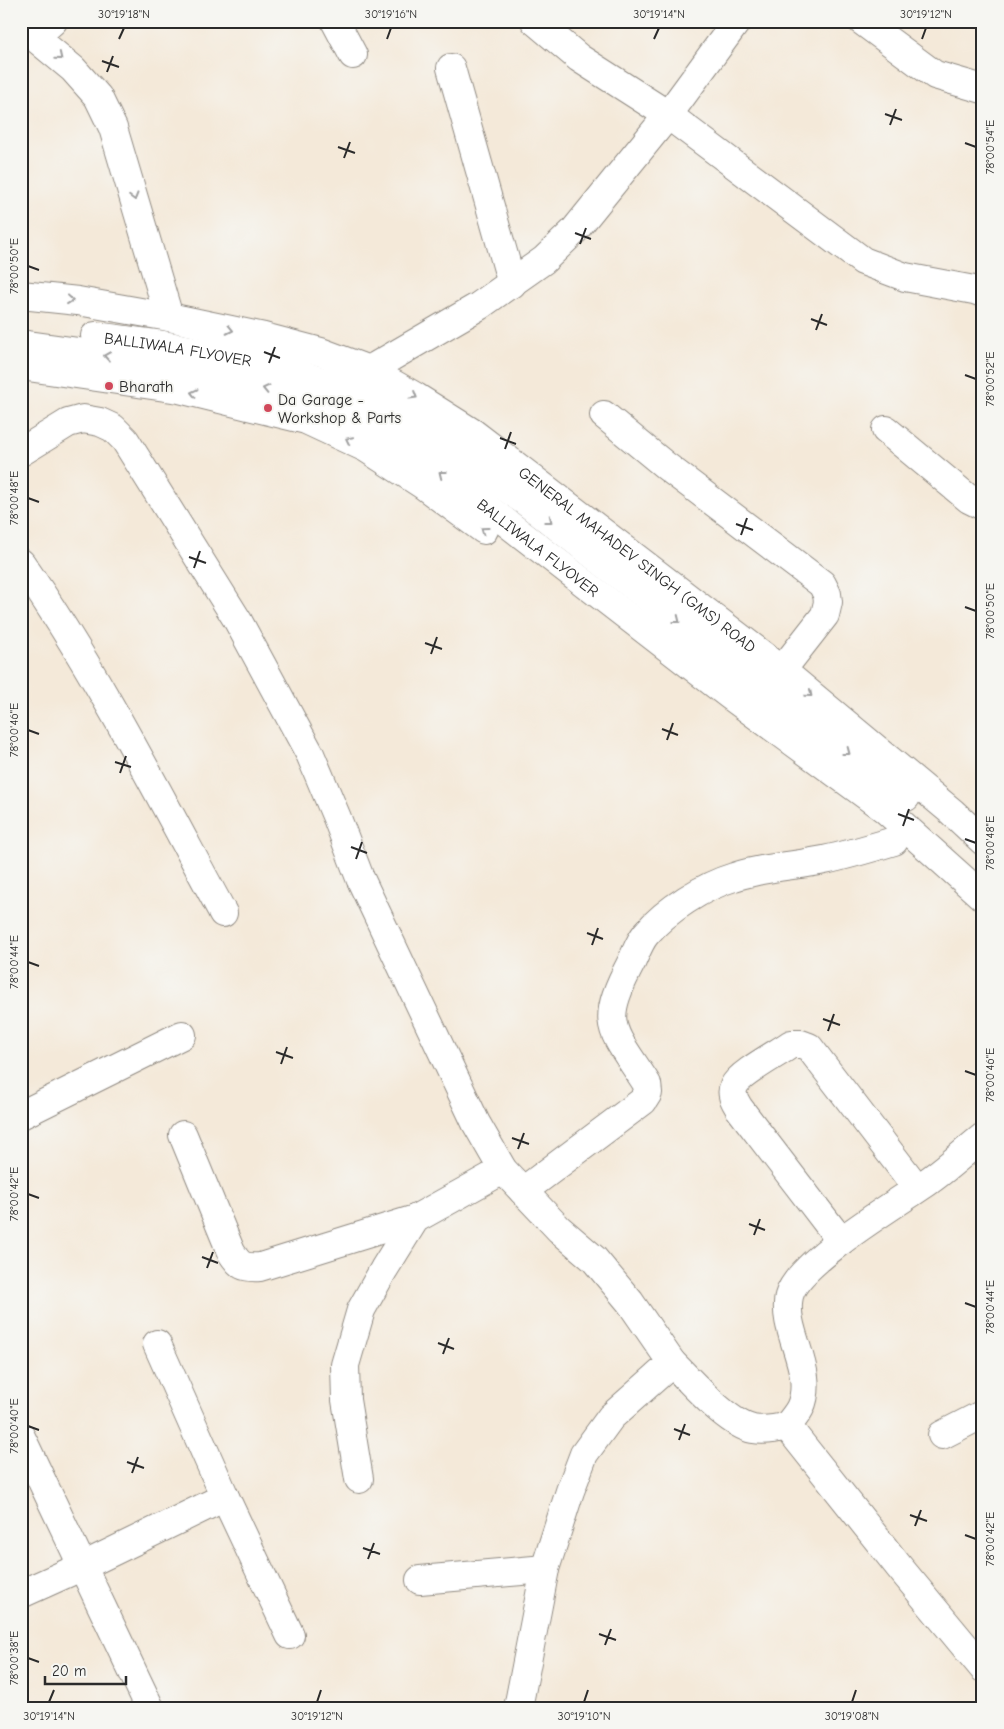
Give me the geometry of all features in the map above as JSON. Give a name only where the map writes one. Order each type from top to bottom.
[{"type":"street","points":[[334,21],[353,55]]},
{"type":"street","points":[[534,21],[579,58],[668,115],[863,261],[905,277],[983,293]]},
{"type":"street","points":[[370,370],[479,306],[544,260],[574,231],[668,115],[738,21]]},
{"type":"street","points":[[862,21],[935,75],[983,88]]},
{"type":"street","points":[[36,28],[98,97],[114,128],[168,317]]},
{"type":"street","points":[[450,68],[512,284]]},
{"type":"street","name":"GENERAL MAHADEV SINGH (GMS) ROAD","points":[[21,295],[78,301],[264,337],[321,352],[370,370],[473,433],[782,670],[952,812],[983,841]]},
{"type":"street","name":"BALLIWALA FLYOVER","points":[[21,327],[163,345],[265,364],[346,389],[417,425],[526,502],[791,710],[901,793],[983,861]]},
{"type":"street","name":"BALLIWALA FLYOVER","points":[[21,344],[122,358],[270,390],[322,404],[377,428],[428,462],[729,695],[886,810],[981,898]]},
{"type":"street","points":[[21,366],[179,389],[306,420],[366,448],[431,491],[764,735],[959,895],[981,898]]},
{"type":"street","points":[[604,415],[666,466],[822,584],[827,594],[828,602],[825,615],[782,670]]},
{"type":"street","points":[[21,452],[68,423],[84,419],[100,422],[113,428],[125,440],[238,621],[310,754],[360,878],[476,1123],[503,1170],[559,1229],[594,1259],[630,1302],[672,1363],[730,1418],[751,1429],[770,1430],[788,1426],[801,1407],[804,1389],[802,1363],[788,1316],[789,1294],[803,1273],[841,1241],[917,1188],[983,1138]]},
{"type":"street","points":[[886,430],[969,499],[983,506]]},
{"type":"street","points":[[21,563],[48,601],[95,677],[223,913]]},
{"type":"street","points":[[523,1191],[643,1101],[648,1093],[647,1084],[616,1038],[612,1023],[612,1008],[618,988],[645,935],[670,910],[704,890],[734,877],[826,860],[894,841]]},
{"type":"street","points":[[21,1115],[182,1035]]},
{"type":"street","points":[[841,1241],[739,1108],[732,1096],[734,1086],[740,1078],[791,1044],[801,1044],[809,1048],[917,1188]]},
{"type":"street","points":[[183,1135],[231,1252],[238,1263],[247,1268],[260,1267],[415,1219],[503,1170]]},
{"type":"street","points":[[359,1479],[346,1400],[345,1365],[361,1310],[415,1219]]},
{"type":"street","points":[[157,1344],[225,1497],[290,1635]]},
{"type":"street","points":[[518,1708],[545,1570],[584,1454],[611,1417],[672,1363]]},
{"type":"street","points":[[942,1435],[983,1414]]},
{"type":"street","points":[[788,1426],[900,1568],[983,1668]]},
{"type":"street","points":[[21,1437],[150,1708]]},
{"type":"street","points":[[21,1594],[225,1497]]},
{"type":"street","points":[[420,1580],[545,1570]]},
{"type":"place","name":"Bharath","points":[[109,386]]},
{"type":"place","name":"Da Garage - Workshop & Parts","points":[[268,408]]}]
